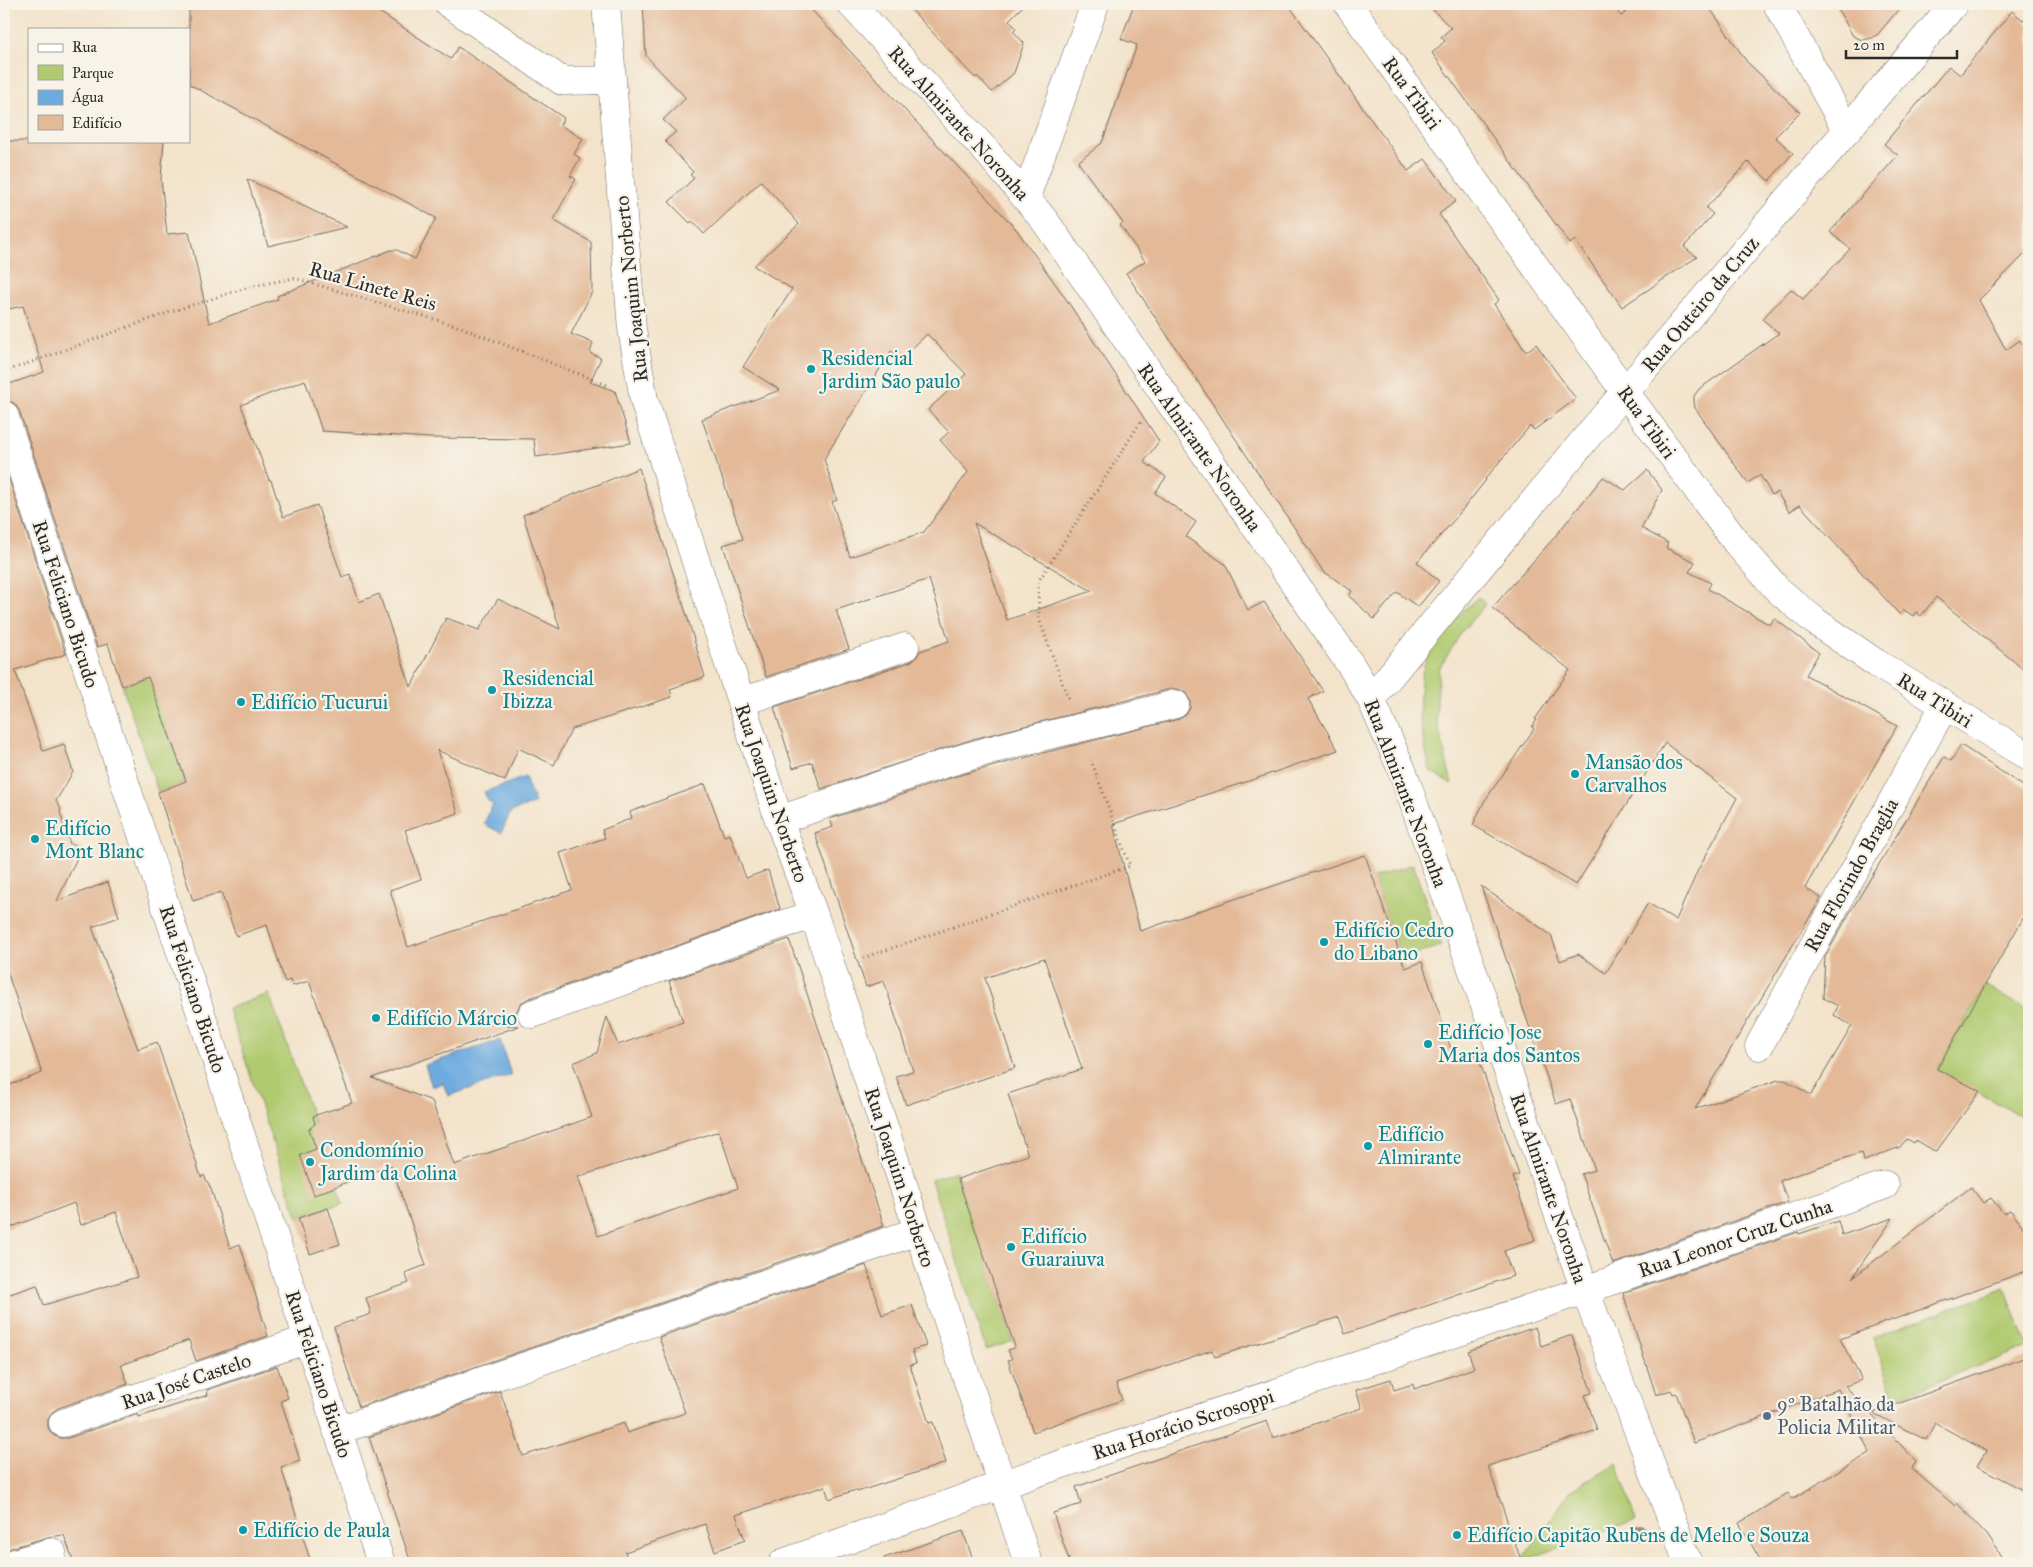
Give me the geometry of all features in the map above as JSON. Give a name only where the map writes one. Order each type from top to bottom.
[{"type":"street","points":[[449,4],[562,81],[611,80]]},
{"type":"street","name":"Rua Joaquim Norberto","points":[[606,4],[632,329],[644,400],[779,820],[814,915],[1028,1563]]},
{"type":"street","name":"Rua Almirante Noronha","points":[[851,4],[1026,197],[1055,235],[1347,659],[1372,699],[1402,770],[1585,1290],[1688,1563]]},
{"type":"street","points":[[1026,197],[1095,4]]},
{"type":"street","name":"Rua Tibiri","points":[[1348,4],[1625,392],[1736,542],[1778,590],[1816,622],[1876,663],[2029,757]]},
{"type":"street","points":[[1777,4],[1847,131]]},
{"type":"street","name":"Rua Outeiro da Cruz","points":[[1372,699],[1625,392],[1954,4]]},
{"type":"street","name":"Rua Feliciano Bicudo","points":[[4,415],[380,1563]]},
{"type":"street","points":[[741,702],[905,647]]},
{"type":"street","points":[[779,820],[959,760],[1007,746],[1175,704]]},
{"type":"street","name":"Rua Florindo Braglia","points":[[1759,1046],[1944,706]]},
{"type":"street","points":[[532,1014],[777,926],[814,915]]},
{"type":"street","name":"Rua Leonor Cruz Cunha","points":[[1585,1290],[1885,1186]]},
{"type":"street","points":[[337,1431],[918,1231]]},
{"type":"street","name":"Rua Horácio Scrosoppi","points":[[783,1563],[1002,1484],[1585,1290]]},
{"type":"street","name":"Rua José Castelo","points":[[63,1423],[308,1339]]},
{"type":"street","points":[[15,1563],[52,1552]]},
{"type":"path","name":"Rua Linete Reis","points":[[4,372],[214,298],[249,287],[294,278],[460,327],[644,400]]},
{"type":"path","points":[[831,969],[1130,866],[1039,619],[1038,582],[1161,390]]},
{"type":"green space","points":[[1478,597],[1486,604],[1463,630],[1439,669],[1436,717],[1452,784],[1430,771],[1421,724],[1421,680],[1424,665],[1436,642],[1456,618]]},
{"type":"green space","points":[[149,677],[186,781],[158,792],[122,686]]},
{"type":"green space","points":[[1413,864],[1441,946],[1402,959],[1373,878]]},
{"type":"green space","points":[[1985,985],[2029,1011],[2029,1121],[1937,1069]]},
{"type":"green space","points":[[269,994],[343,1203],[298,1218],[228,1008]]},
{"type":"green space","points":[[956,1171],[1013,1341],[986,1350],[931,1180]]},
{"type":"green space","points":[[2005,1288],[2028,1347],[1895,1398],[1873,1338]]},
{"type":"green space","points":[[1617,1463],[1636,1521],[1521,1561],[1571,1490]]},
{"type":"water","points":[[525,777],[535,803],[511,812],[501,833],[484,824],[493,804],[488,801],[484,792]]},
{"type":"water","points":[[500,1040],[511,1075],[448,1096],[443,1083],[432,1087],[425,1065]]},
{"type":"building","points":[[189,4],[367,4],[451,59],[458,47],[564,118],[560,125],[583,139],[574,154],[580,158],[570,176],[576,179],[553,220],[591,242],[592,292],[571,334],[593,343],[590,353],[601,358],[590,382],[615,391],[631,443],[536,457],[534,439],[430,438],[322,431],[305,380],[241,405],[269,480],[271,480],[283,517],[317,505],[342,577],[350,574],[359,602],[379,594],[411,687],[446,618],[479,630],[498,599],[560,629],[523,515],[639,468],[687,616],[705,677],[670,689],[672,697],[572,729],[554,765],[518,748],[505,781],[437,750],[458,813],[405,830],[421,879],[390,890],[408,947],[572,890],[560,853],[605,838],[602,830],[632,818],[630,812],[705,784],[724,836],[730,834],[746,878],[768,870],[780,909],[527,999],[520,1004],[517,1011],[480,1023],[519,1026],[372,1078],[432,1101],[454,1165],[592,1117],[573,1063],[597,1053],[607,1017],[618,1045],[683,1022],[669,981],[789,939],[884,1226],[359,1407],[334,1327],[371,1314],[366,1298],[409,1283],[405,1273],[426,1265],[391,1165],[314,1195],[300,1155],[316,1149],[309,1129],[315,1124],[313,1116],[352,1103],[309,981],[292,986],[290,980],[285,982],[267,925],[236,936],[221,892],[193,901],[158,792],[186,781],[148,677],[122,686],[108,644],[97,647],[19,410],[14,403],[4,400],[4,386],[44,372],[23,306],[4,310],[4,141],[164,142],[161,179],[167,234],[189,232],[209,323],[278,299],[277,296],[391,250],[397,250],[415,259],[436,218],[190,85]],"holes":[[[719,1131],[738,1188],[598,1236],[578,1177]]]},
{"type":"building","points":[[643,4],[806,4],[1016,229],[1064,296],[1159,441],[1144,462],[1166,477],[1155,493],[1196,522],[1186,537],[1225,564],[1248,610],[1264,602],[1323,691],[1308,699],[1338,750],[1252,780],[1113,824],[1140,931],[1365,855],[1405,968],[1422,962],[1455,1061],[1477,1054],[1519,1175],[1513,1177],[1535,1240],[1504,1251],[1513,1276],[1345,1334],[1339,1317],[1215,1357],[1212,1350],[1116,1383],[1122,1400],[1033,1432],[1008,1360],[1012,1359],[1008,1350],[1015,1347],[958,1179],[1028,1155],[1008,1094],[1082,1069],[1044,958],[985,978],[1015,1068],[906,1105],[896,1076],[913,1071],[884,981],[866,987],[815,833],[833,827],[830,819],[953,777],[1179,719],[1186,715],[1190,708],[1190,700],[1186,693],[1178,689],[1171,689],[973,739],[821,789],[812,762],[793,768],[774,707],[910,662],[916,658],[920,651],[949,641],[929,579],[836,610],[849,649],[766,677],[723,545],[743,539],[702,419],[780,390],[743,367],[792,289],[754,266],[799,224],[761,181],[704,234],[669,202],[694,178],[690,175],[693,172],[665,141],[676,132],[663,120],[686,98],[646,56]],"holes":[[[927,334],[966,374],[928,410],[949,432],[940,440],[968,472],[924,532],[850,557],[832,502],[837,500],[824,459],[891,351],[902,358]],[[974,523],[1092,591],[1007,620]]]},
{"type":"building","points":[[906,4],[1025,4],[1009,20],[1016,28],[1013,31],[1024,43],[1014,73],[992,92],[977,76],[975,78]]},
{"type":"building","points":[[1134,4],[1288,4],[1408,171],[1425,159],[1456,201],[1439,214],[1499,300],[1494,304],[1526,352],[1536,344],[1576,399],[1534,430],[1530,426],[1485,479],[1455,519],[1417,562],[1439,581],[1418,607],[1397,592],[1374,619],[1349,596],[1352,591],[1323,571],[1126,273],[1145,261],[1120,225],[1123,223],[1078,162],[1102,143],[1137,45],[1121,39]]},
{"type":"building","points":[[1427,4],[1612,4],[1621,16],[1637,4],[1707,4],[1747,62],[1800,112],[1775,137],[1793,153],[1769,181],[1748,162],[1706,208],[1713,214],[1684,247],[1697,257],[1622,307],[1575,240],[1570,244],[1432,53],[1445,41],[1441,37],[1451,28]]},
{"type":"building","points":[[1835,4],[1903,4],[1878,34],[1872,38],[1862,40],[1853,36]]},
{"type":"building","points":[[2012,11],[2029,25],[2029,250],[1979,300],[2006,350],[2020,340],[2029,360],[2029,674],[1936,597],[1921,616],[1916,612],[1913,616],[1904,610],[1900,615],[1800,505],[1789,512],[1777,492],[1772,495],[1760,475],[1748,483],[1695,408],[1694,402],[1694,396],[1699,389],[1779,333],[1762,319],[1791,289],[1803,299],[1850,249],[1830,232],[1898,155],[1884,144],[1949,66],[1960,75]]},
{"type":"building","points":[[247,179],[347,227],[268,246]]},
{"type":"building","points":[[4,464],[66,654],[15,670],[43,751],[64,744],[73,772],[56,801],[61,809],[60,812],[70,844],[82,847],[57,901],[108,882],[119,917],[92,927],[138,1049],[157,1042],[201,1177],[204,1175],[211,1189],[230,1248],[240,1244],[268,1336],[196,1361],[189,1340],[121,1365],[128,1384],[58,1408],[51,1413],[48,1420],[48,1428],[53,1435],[60,1438],[68,1438],[138,1414],[139,1417],[208,1395],[207,1390],[277,1366],[288,1398],[281,1401],[300,1461],[281,1467],[311,1563],[74,1563],[64,1535],[48,1537],[11,1548],[4,1552],[4,1296],[37,1285],[44,1305],[137,1277],[116,1212],[81,1225],[74,1203],[4,1230],[4,1087],[42,1073],[4,963]]},
{"type":"building","points":[[1647,470],[1662,490],[1641,528],[1668,543],[1666,548],[1695,562],[1689,572],[1711,583],[1708,589],[1770,625],[1774,618],[1819,653],[1806,675],[1897,726],[1805,888],[1821,898],[1695,1109],[1778,1080],[1785,1080],[1811,1095],[1852,1026],[1834,1015],[1838,1006],[1823,998],[1825,957],[1944,757],[1951,761],[1961,745],[2029,790],[2029,908],[1937,1069],[1980,1091],[1936,1152],[1916,1140],[1914,1143],[1907,1139],[1900,1147],[1864,1161],[1861,1153],[1806,1171],[1780,1181],[1788,1202],[1613,1264],[1581,1174],[1595,1170],[1570,1099],[1556,1104],[1481,886],[1551,935],[1560,961],[1578,954],[1606,973],[1648,903],[1676,920],[1698,870],[1737,798],[1665,743],[1576,885],[1473,825],[1484,802],[1534,729],[1532,727],[1537,720],[1535,719],[1570,670],[1492,608],[1553,539],[1603,477],[1625,490]]},
{"type":"building","points":[[1971,1187],[1983,1203],[1991,1198],[2004,1214],[2010,1210],[2029,1235],[2029,1270],[1840,1339],[1862,1380],[1845,1386],[1916,1461],[1912,1469],[1955,1506],[1957,1503],[1988,1536],[2005,1563],[1762,1563],[1739,1523],[1788,1493],[1792,1499],[1870,1453],[1838,1389],[1694,1443],[1676,1393],[1673,1394],[1671,1390],[1656,1395],[1623,1293],[1798,1232],[1799,1234],[1838,1221],[1842,1235],[1893,1218],[1852,1278]]},
{"type":"building","points":[[328,1208],[340,1244],[310,1254],[298,1218]]},
{"type":"building","points":[[866,1265],[882,1315],[912,1305],[926,1346],[912,1350],[916,1363],[910,1365],[929,1423],[933,1422],[946,1463],[857,1492],[856,1490],[829,1499],[825,1486],[736,1515],[745,1540],[715,1551],[705,1524],[625,1552],[629,1563],[411,1563],[369,1437],[500,1391],[523,1456],[624,1423],[627,1433],[685,1413],[659,1337]]},
{"type":"building","points":[[1535,1327],[1541,1346],[1572,1335],[1592,1393],[1585,1395],[1597,1430],[1488,1466],[1522,1563],[1070,1563],[1053,1513],[1081,1504],[1076,1487],[1267,1421],[1273,1438],[1362,1408],[1356,1390],[1391,1379],[1394,1390],[1413,1384],[1414,1389],[1474,1368],[1468,1351]]},
{"type":"building","points":[[2029,1356],[2029,1493],[1977,1466],[1986,1451],[1935,1423],[1926,1440],[1873,1413]]},
{"type":"building","points":[[963,1531],[974,1563],[885,1563],[884,1558]]},
{"type":"place","name":"Residencial Jardim São paulo","points":[[811,369]]},
{"type":"place","name":"Residencial Ibizza","points":[[492,690]]},
{"type":"place","name":"Edifício Tucurui","points":[[241,702]]},
{"type":"place","name":"Mansão dos Carvalhos","points":[[1575,774]]},
{"type":"place","name":"Edifício Mont Blanc","points":[[35,839]]},
{"type":"place","name":"Edifício Cedro do Libano","points":[[1324,942]]},
{"type":"place","name":"Edifício Márcio","points":[[376,1018]]},
{"type":"place","name":"Edifício Jose Maria dos Santos","points":[[1428,1044]]},
{"type":"place","name":"Edifício Almirante","points":[[1368,1146]]},
{"type":"place","name":"Condomínio Jardim da Colina","points":[[310,1162]]},
{"type":"place","name":"Edifício Guaraiuva","points":[[1011,1247]]},
{"type":"place","name":"9º Batalhão da Policia Militar","points":[[1767,1416]]},
{"type":"place","name":"Edifício de Paula","points":[[243,1530]]},
{"type":"place","name":"Edifício Capitão Rubens de Mello e Souza","points":[[1457,1535]]}]
